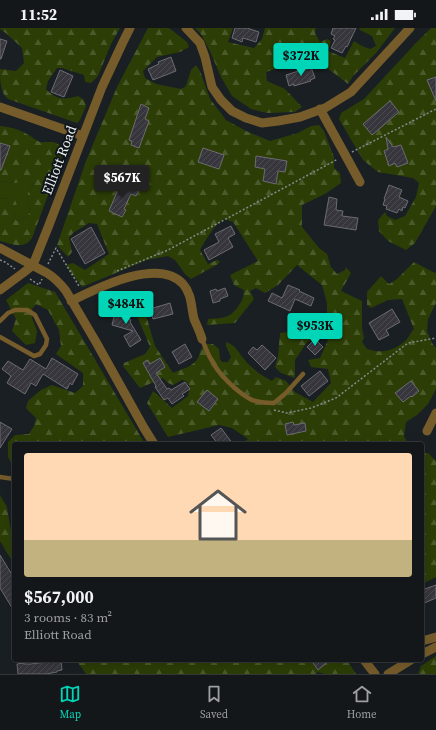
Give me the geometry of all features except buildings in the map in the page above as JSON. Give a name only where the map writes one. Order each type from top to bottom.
[{"type":"street","name":"Elliott Road","points":[[0,290],[32,265],[102,87],[130,28]]},
{"type":"street","points":[[186,28],[200,43],[205,56],[212,87],[221,100],[232,111],[246,118],[262,123],[278,122],[300,117],[320,109],[351,92],[410,28]]},
{"type":"street","points":[[0,107],[83,136]]},
{"type":"street","points":[[320,109],[360,182]]},
{"type":"street","points":[[0,248],[54,277],[66,291],[153,442]]},
{"type":"street","points":[[71,301],[92,291],[134,276],[153,273],[166,274],[180,281],[190,296],[193,314],[202,339]]},
{"type":"street","points":[[427,431],[436,413]]},
{"type":"street","points":[[424,640],[436,637]]},
{"type":"street","points":[[424,653],[436,647]]},
{"type":"street","points":[[388,674],[408,662]]},
{"type":"street","points":[[366,663],[375,674]]},
{"type":"lane","points":[[0,321],[8,313],[15,310],[27,310],[35,315],[47,339],[46,345],[40,354],[34,356],[0,337]]},
{"type":"lane","points":[[202,339],[211,360],[222,374],[236,390],[251,400],[264,403],[274,403],[286,393],[303,374]]},
{"type":"lane","points":[[0,477],[12,479]]},
{"type":"path","points":[[352,152],[436,109]]},
{"type":"path","points":[[116,271],[168,250],[338,159]]},
{"type":"path","points":[[47,266],[56,248],[79,286]]},
{"type":"path","points":[[0,260],[16,270]]},
{"type":"path","points":[[28,277],[39,285],[42,279]]},
{"type":"path","points":[[273,410],[288,413],[311,408],[336,398],[408,343],[436,338]]},
{"type":"green space","points":[[0,28],[120,28],[111,44],[98,76],[91,83],[85,82],[84,75],[62,68],[57,68],[48,81],[46,89],[53,95],[60,98],[78,96],[84,100],[86,106],[80,120],[77,123],[8,99],[5,96],[1,86],[0,69],[16,71],[24,63],[22,48]]},
{"type":"green space","points":[[148,28],[169,28],[187,42],[189,47],[180,52],[157,57],[143,71],[145,78],[156,84],[181,89],[186,86],[191,70],[196,65],[200,71],[210,99],[226,120],[246,131],[270,141],[298,133],[311,126],[319,125],[324,131],[334,157],[334,168],[340,173],[341,183],[325,194],[302,205],[302,227],[319,248],[327,254],[331,267],[337,274],[345,270],[346,267],[351,273],[341,291],[362,301],[362,328],[364,338],[362,342],[367,349],[383,351],[397,347],[406,340],[414,329],[402,299],[388,300],[371,308],[367,305],[367,292],[381,276],[389,284],[397,279],[414,262],[435,273],[436,272],[436,303],[428,319],[427,331],[436,348],[436,389],[428,404],[417,415],[406,422],[404,436],[407,442],[244,442],[248,439],[232,428],[219,425],[168,437],[147,403],[153,391],[172,408],[188,396],[190,387],[186,381],[182,380],[173,385],[168,383],[163,378],[140,388],[123,366],[124,363],[145,354],[150,347],[138,318],[133,293],[139,291],[155,346],[173,373],[193,364],[198,358],[205,344],[213,344],[219,349],[220,359],[222,362],[228,362],[231,357],[226,346],[226,342],[235,347],[253,369],[272,381],[276,377],[286,381],[295,392],[313,402],[331,383],[328,369],[311,367],[308,360],[320,358],[328,340],[320,335],[307,342],[295,360],[295,378],[281,373],[275,367],[278,356],[280,333],[320,327],[327,321],[327,303],[322,285],[297,265],[278,285],[265,293],[256,288],[250,291],[254,299],[235,323],[207,325],[208,319],[228,316],[234,312],[242,301],[244,290],[234,285],[230,275],[258,261],[233,222],[224,219],[210,233],[200,250],[208,264],[217,260],[220,261],[218,264],[191,279],[185,274],[175,260],[168,256],[147,260],[82,287],[66,265],[73,263],[85,270],[109,254],[97,224],[89,223],[73,233],[69,238],[72,252],[68,257],[57,245],[86,161],[117,87]]},
{"type":"green space","points":[[195,28],[233,28],[228,42],[254,48],[262,39],[265,28],[316,28],[315,33],[320,42],[327,39],[331,41],[328,51],[345,58],[354,41],[370,49],[376,46],[372,36],[359,28],[395,28],[376,53],[353,76],[348,84],[313,57],[266,72],[267,81],[285,89],[302,107],[295,112],[267,113],[251,109],[232,96],[221,77],[201,34]]},
{"type":"green space","points":[[431,28],[436,28],[436,206],[415,243],[406,250],[388,241],[379,231],[378,220],[385,212],[387,216],[395,220],[405,216],[416,197],[419,183],[413,178],[378,172],[363,160],[339,119],[341,113],[364,99]]},
{"type":"green space","points":[[0,126],[20,131],[40,142],[57,143],[61,147],[62,154],[60,163],[32,238],[29,242],[21,245],[13,245],[0,241],[0,197],[1,199],[9,198],[15,200],[18,208],[14,216],[17,221],[27,217],[30,211],[27,200],[28,192],[34,183],[34,179],[15,183],[2,181],[0,184]]},
{"type":"green space","points":[[34,178],[34,183],[28,192],[27,200],[30,211],[27,217],[17,221],[14,216],[17,208],[9,198],[1,199],[0,197],[0,184],[2,181],[15,183]]},
{"type":"green space","points":[[28,283],[55,292],[144,442],[12,442],[12,465],[8,457],[8,442],[15,435],[29,434],[34,426],[36,418],[26,408],[28,401],[41,390],[52,385],[75,393],[83,386],[83,373],[56,354],[61,346],[59,330],[48,310],[36,304],[32,309],[32,318],[37,331],[35,343],[26,345],[12,331],[16,319],[6,300]]},
{"type":"green space","points":[[424,453],[428,453],[436,461],[436,577],[424,583]]},
{"type":"green space","points":[[0,495],[7,507],[12,532],[12,561],[0,541]]},
{"type":"green space","points":[[436,656],[436,674],[418,674],[421,666]]},
{"type":"green space","points":[[77,662],[348,662],[356,674],[324,674],[318,672],[316,674],[86,674]]}]
